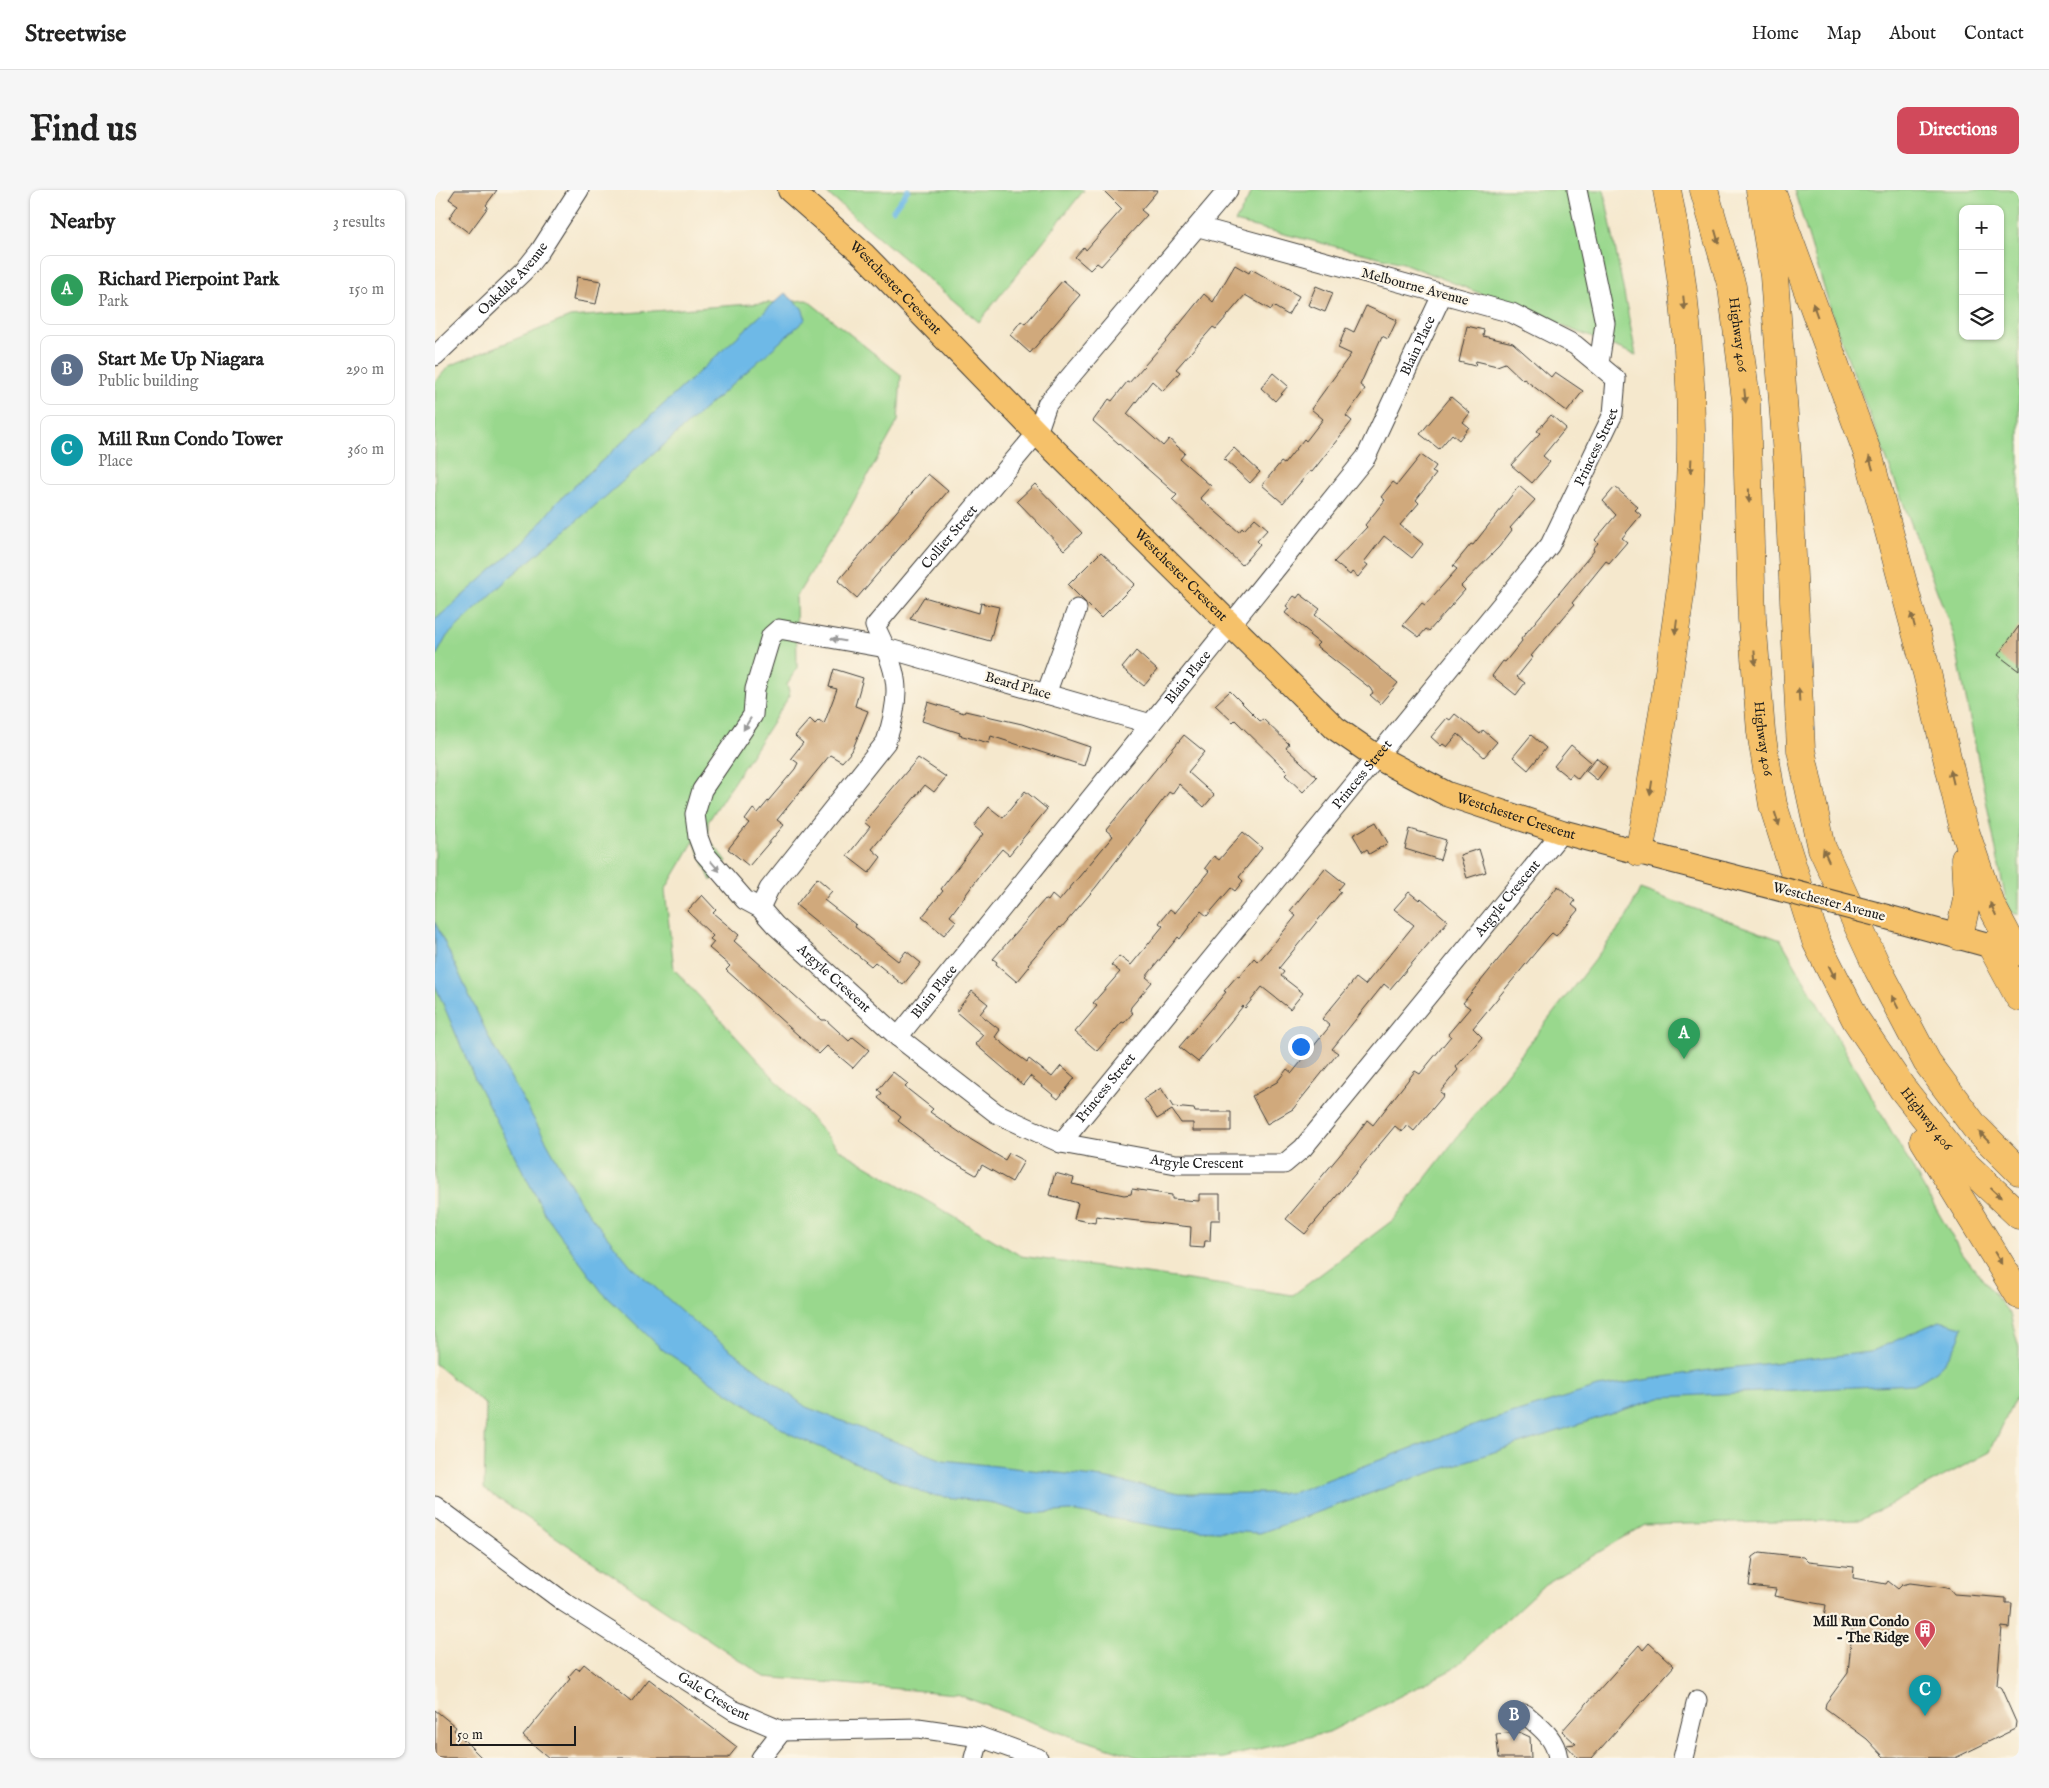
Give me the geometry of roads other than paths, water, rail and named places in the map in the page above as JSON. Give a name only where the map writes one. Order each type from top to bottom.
[{"type":"highway","points":[[1639,852],[1675,637],[1685,551],[1691,451],[1687,330],[1679,255],[1667,190]]},
{"type":"highway","name":"Highway 406","points":[[1704,190],[1732,287],[1746,400],[1752,619],[1761,732],[1773,805],[1816,941],[1855,1020],[1902,1088],[1953,1153],[2019,1215]]},
{"type":"highway","points":[[1759,190],[1775,286],[1788,470],[1801,750],[1822,848],[1879,969],[1927,1062],[1975,1127],[2019,1171]]},
{"type":"highway","points":[[1771,190],[1869,457],[1927,673],[1963,825],[1989,901],[2009,950],[2019,997]]},
{"type":"highway","points":[[1959,936],[1967,900],[1963,825]]},
{"type":"highway","points":[[1855,1020],[1906,1112],[1976,1222],[2019,1295]]},
{"type":"main road","name":"Westchester Crescent","points":[[790,190],[864,255],[1037,433],[1335,728],[1377,757],[1447,794],[1563,832],[1639,852]]},
{"type":"main road","name":"Westchester Avenue","points":[[1639,852],[2009,950]]},
{"type":"street","name":"Oakdale Avenue","points":[[435,356],[524,271],[550,237],[579,190]]},
{"type":"street","name":"Collier Street","points":[[760,908],[769,889],[886,742],[895,714],[897,678],[886,648],[875,626],[1037,433],[1047,404],[1229,190]]},
{"type":"street","points":[[1577,190],[1605,323],[1599,364]]},
{"type":"street","name":"Melbourne Avenue","points":[[1199,226],[1512,313],[1575,345],[1616,379]]},
{"type":"street","name":"Blain Place","points":[[898,1037],[1366,458],[1443,295]]},
{"type":"street","name":"Princess Street","points":[[1061,1142],[1550,545],[1613,414],[1616,379]]},
{"type":"street","points":[[1046,694],[1077,609]]},
{"type":"street","name":"Beard Place","points":[[760,908],[745,900],[704,853],[698,837],[695,814],[701,790],[753,715],[755,689],[771,636],[779,629],[886,648],[1151,724]]},
{"type":"street","name":"Argyle Crescent","points":[[760,908],[775,925],[898,1037],[996,1113],[1061,1142],[1176,1164],[1285,1164],[1303,1148],[1563,832]]},
{"type":"street","name":"Gale Crescent","points":[[435,1506],[564,1602],[733,1710],[782,1732],[917,1728],[980,1737],[1038,1758]]},
{"type":"street","points":[[1683,1758],[1697,1700]]},
{"type":"street","points":[[1525,1714],[1549,1734],[1557,1748],[1559,1758]]},
{"type":"street","points":[[761,1758],[782,1732]]},
{"type":"street","points":[[974,1758],[980,1737]]},
{"type":"water","points":[[785,293],[802,308],[806,319],[604,498],[510,577],[447,636],[435,658],[435,620],[529,537],[557,502]]},
{"type":"water","points":[[435,922],[493,1046],[582,1205],[631,1266],[695,1323],[806,1407],[943,1460],[1103,1478],[1180,1493],[1292,1493],[1457,1431],[1598,1387],[1710,1370],[1870,1352],[1939,1321],[1963,1327],[1956,1346],[1939,1368],[1914,1384],[1663,1397],[1402,1482],[1260,1533],[1173,1529],[1070,1511],[1029,1514],[987,1502],[929,1495],[790,1434],[663,1350],[602,1292],[546,1216],[475,1079],[435,985]]},
{"type":"waterway","points":[[893,210],[908,190]]},
{"type":"place","name":"Richard Pierpoint Park","points":[[1684,1059]]},
{"type":"place","name":"Mill Run Condo - The Ridge","points":[[1925,1649]]},
{"type":"place","name":"Mill Run Condo Tower","points":[[1925,1716]]},
{"type":"place","name":"Start Me Up Niagara","points":[[1514,1741]]}]
